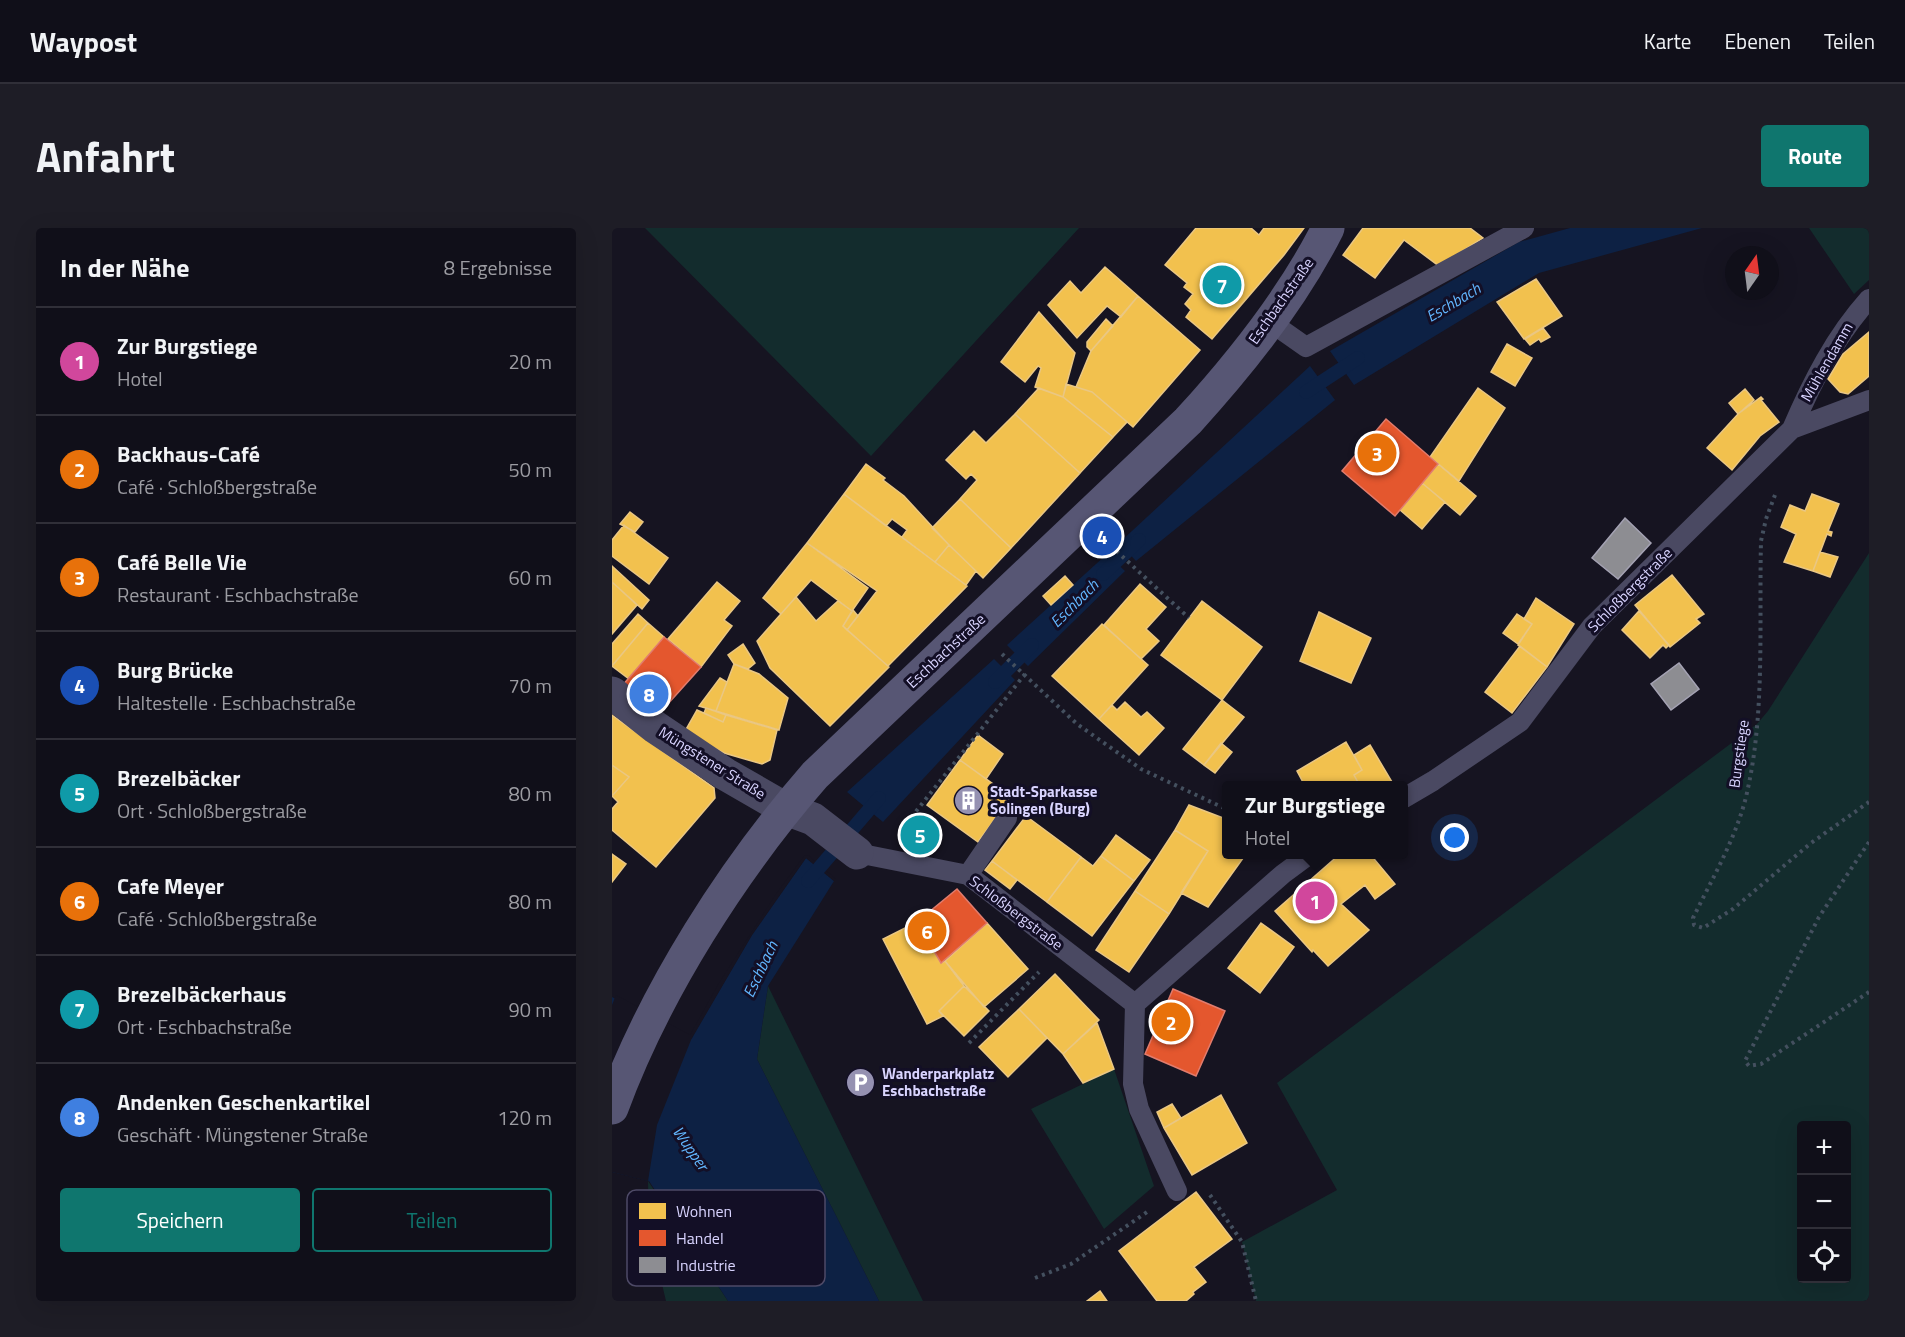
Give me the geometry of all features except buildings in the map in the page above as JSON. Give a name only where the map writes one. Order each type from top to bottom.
[{"type":"main road","name":"Eschbachstraße","points":[[612,1108],[628,1064],[651,1016],[696,938],[766,835],[799,814],[815,775],[1188,421],[1211,396],[1269,321],[1310,262],[1328,228]]},
{"type":"street","name":"Müngstener Straße","points":[[612,693],[655,727],[724,774],[799,814]]},
{"type":"street","name":"Schloßbergstraße","points":[[799,814],[856,854]]},
{"type":"lane","points":[[1269,321],[1306,347],[1524,228]]},
{"type":"lane","name":"Mühlendamm","points":[[1792,429],[1808,393],[1846,325],[1869,299]]},
{"type":"lane","name":"Schloßbergstraße","points":[[1408,796],[1520,722],[1592,626],[1792,429],[1869,400]]},
{"type":"lane","points":[[968,875],[1007,818]]},
{"type":"lane","name":"Schloßbergstraße","points":[[856,854],[968,875],[1135,1004]]},
{"type":"lane","points":[[1177,1191],[1139,1109],[1133,1084],[1135,1004],[1283,874],[1304,859]]},
{"type":"path","name":"Burgstiege","points":[[1777,491],[1766,519],[1761,542],[1756,724],[1748,789],[1726,849],[1693,918],[1694,925],[1703,927],[1733,909],[1811,843],[1869,802]]},
{"type":"path","points":[[1113,548],[1132,568],[1189,618]]},
{"type":"path","points":[[1000,651],[1077,724],[1141,770],[1222,807]]},
{"type":"path","points":[[899,832],[1025,674]]},
{"type":"path","points":[[1869,842],[1819,917],[1745,1061],[1749,1066],[1761,1064],[1869,992]]},
{"type":"path","points":[[969,1042],[1062,948]]},
{"type":"path","points":[[1035,1278],[1071,1264],[1177,1191],[1199,1180],[1242,1242],[1256,1301]]},
{"type":"green space","points":[[645,228],[1079,228],[871,456]]},
{"type":"green space","points":[[1809,228],[1869,228],[1869,280],[1854,294]]},
{"type":"green space","points":[[1869,553],[1869,1301],[1256,1301],[1242,1242],[1337,1190],[1277,1083],[1757,724],[1768,711]]},
{"type":"green space","points":[[768,986],[923,1301],[879,1301],[757,1059]]},
{"type":"green space","points":[[1114,1069],[1154,1186],[1104,1229],[1031,1109]]},
{"type":"green space","points":[[648,1181],[654,1190],[648,1190]]},
{"type":"green space","points":[[662,1286],[718,1286],[728,1301],[666,1301]]},
{"type":"water","points":[[1570,228],[1702,228],[1539,273],[1354,385],[1330,351],[1519,242]]},
{"type":"water","points":[[1310,366],[1335,400],[1136,561],[1119,543]]},
{"type":"water","points":[[1107,554],[1125,571],[1028,666],[1007,645]]},
{"type":"water","points":[[994,659],[1015,680],[883,822],[847,792]]},
{"type":"water","name":"Wupper","points":[[806,858],[834,881],[768,986],[757,1059],[823,1190],[655,1190],[649,1181],[612,1172],[612,997],[691,1039],[752,935]]},
{"type":"water","points":[[825,1194],[879,1301],[728,1301],[718,1286],[825,1286]]},
{"type":"pier","points":[[808,855],[836,879],[834,881],[806,858],[752,935],[691,1040],[657,1125],[648,1181],[612,1172],[612,1005],[616,995],[690,1035],[719,983],[776,894],[804,856]]},
{"type":"waterway","name":"Eschbach","points":[[1306,392],[1358,358]]},
{"type":"waterway","name":"Eschbach","points":[[1103,574],[1139,540]]},
{"type":"waterway","name":"Eschbach","points":[[995,682],[1032,645]]},
{"type":"waterway","name":"Eschbach","points":[[808,881],[879,798]]},
{"type":"place","name":"Brezelbäckerhaus","points":[[1222,285]]},
{"type":"place","name":"Café Belle Vie","points":[[1377,453]]},
{"type":"place","name":"Burg Brücke","points":[[1102,536]]},
{"type":"place","name":"Andenken Geschenkartikel","points":[[649,694]]},
{"type":"place","name":"Stadt-Sparkasse Solingen (Burg)","points":[[969,801]]},
{"type":"place","name":"Brezelbäcker","points":[[920,835]]},
{"type":"place","name":"Zur Burgstiege","points":[[1315,901]]},
{"type":"place","name":"Cafe Meyer","points":[[927,931]]},
{"type":"place","name":"Backhaus-Café","points":[[1171,1022]]},
{"type":"place","name":"Wanderparkplatz Eschbachstraße","points":[[861,1083]]}]
